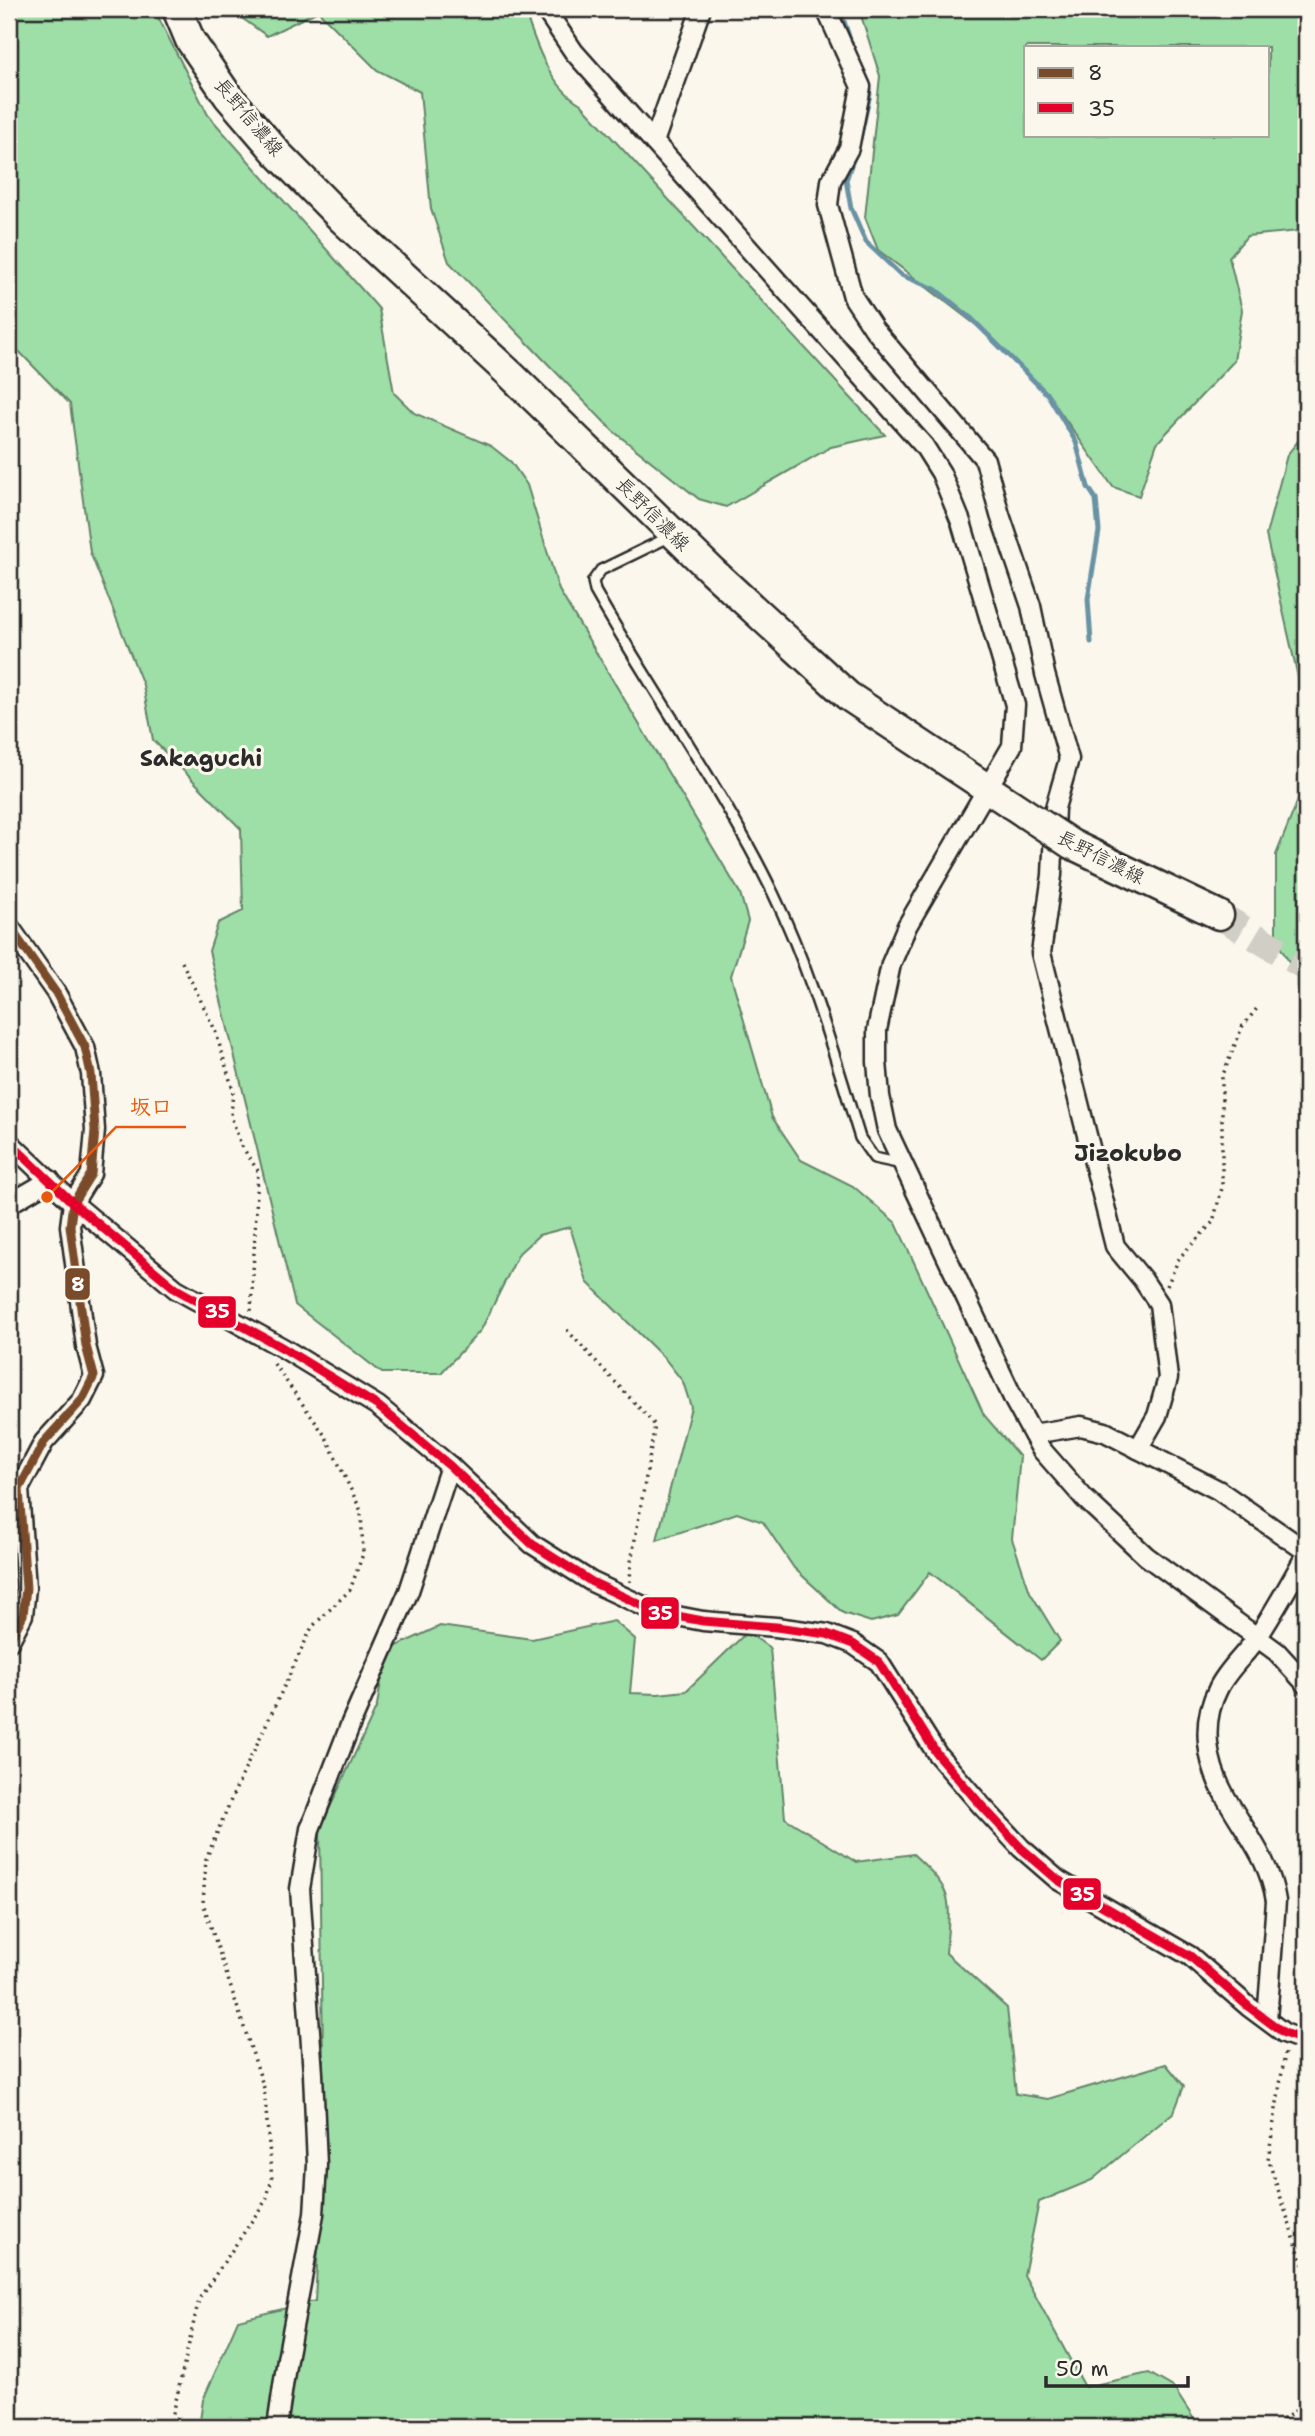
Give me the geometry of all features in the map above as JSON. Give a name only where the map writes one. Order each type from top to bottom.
[{"type":"main road","name":"長野信濃線","points":[[177,9],[190,40],[228,96],[277,153],[342,219],[512,376],[675,535],[848,696],[1071,844],[1219,915]]},
{"type":"street","points":[[545,9],[575,52],[924,446],[941,473],[961,522],[1015,705],[1012,746],[907,926],[891,964],[877,1030],[880,1096],[887,1130],[1015,1402],[1041,1448],[1084,1498],[1146,1556],[1277,1652],[1306,1684]]},
{"type":"street","points":[[654,142],[701,9]]},
{"type":"street","points":[[827,9],[861,87],[849,148],[831,181],[828,205],[853,298],[874,329],[985,460],[1000,515],[1031,606],[1045,674],[1069,759],[1055,808],[1052,875],[1041,953],[1115,1246],[1159,1304],[1168,1378],[1157,1416],[1138,1449]]},
{"type":"street","points":[[9,926],[57,993],[85,1047],[91,1074],[95,1130],[91,1174],[73,1203],[70,1226],[86,1346],[94,1376],[82,1400],[44,1441],[19,1489],[26,1588],[23,1615],[9,1642]]},
{"type":"street","points":[[9,1142],[73,1203],[176,1289],[378,1406],[450,1465],[532,1544],[592,1582],[656,1612],[703,1621],[827,1634],[853,1644],[879,1662],[937,1754],[1021,1848],[1058,1880],[1190,1956],[1267,2020],[1288,2035],[1306,2041]]},
{"type":"street","points":[[9,1204],[50,1180]]},
{"type":"street","points":[[1033,1434],[1081,1426],[1105,1432],[1218,1490],[1306,1553],[1257,1637],[1218,1688],[1207,1719],[1212,1768],[1256,1846],[1273,1883],[1276,1901],[1267,2020]]},
{"type":"street","points":[[277,2427],[315,2202],[317,2165],[313,2074],[300,1889],[310,1829],[351,1723],[409,1591],[450,1465]]},
{"type":"lane","points":[[675,535],[601,570],[593,581],[595,591],[706,773],[773,892],[806,969],[860,1138],[874,1158],[904,1164]]},
{"type":"path","points":[[182,962],[215,1030],[233,1090],[231,1116],[241,1145],[258,1171],[249,1330]]},
{"type":"path","points":[[1159,1304],[1179,1258],[1213,1223],[1222,1188],[1222,1077],[1242,1027],[1258,1007]]},
{"type":"path","points":[[567,1330],[655,1425],[631,1562],[628,1599]]},
{"type":"path","points":[[170,2427],[198,2299],[266,2200],[272,2179],[264,2088],[203,1903],[206,1858],[312,1627],[350,1590],[363,1553],[361,1511],[326,1437],[272,1362]]},
{"type":"path","points":[[1288,2035],[1268,2159],[1306,2274]]},
{"type":"path","points":[[1287,2427],[1284,2419],[1306,2403]]},
{"type":"green space","points":[[9,9],[154,9],[208,115],[379,309],[394,393],[414,413],[491,446],[511,462],[527,485],[559,590],[740,893],[748,921],[731,976],[772,1117],[801,1160],[853,1186],[896,1223],[984,1415],[1020,1457],[1012,1539],[1030,1592],[1060,1641],[1041,1660],[930,1572],[898,1615],[871,1622],[843,1613],[794,1568],[763,1522],[737,1513],[657,1540],[691,1407],[683,1382],[665,1359],[587,1282],[570,1227],[539,1235],[519,1253],[481,1330],[441,1373],[382,1373],[295,1305],[209,951],[218,923],[243,911],[241,829],[153,740],[143,685],[90,552],[70,404],[9,341]]},
{"type":"green space","points":[[229,9],[524,9],[545,62],[560,86],[581,104],[885,435],[831,447],[726,507],[699,499],[613,431],[449,262],[431,209],[420,92],[377,70],[318,11],[267,36]]},
{"type":"green space","points":[[859,9],[1306,9],[1306,238],[1299,231],[1247,236],[1229,257],[1242,310],[1234,361],[1157,443],[1139,496],[1113,487],[1046,392],[989,335],[878,250],[865,217],[880,76]]},
{"type":"green space","points":[[1306,431],[1306,713],[1266,535],[1287,455]]},
{"type":"green space","points":[[1306,780],[1304,987],[1276,940],[1276,855]]},
{"type":"green space","points":[[614,1621],[635,1639],[630,1693],[686,1691],[747,1632],[770,1648],[785,1818],[856,1862],[913,1854],[937,1878],[949,1908],[946,1953],[1007,2008],[1016,2094],[1048,2099],[1166,2064],[1184,2086],[1174,2112],[1092,2180],[1039,2202],[1024,2275],[1085,2387],[1149,2373],[1173,2387],[1199,2427],[199,2427],[203,2400],[238,2320],[315,2301],[324,2138],[320,1829],[377,1706],[386,1651],[440,1626],[532,1639]]},
{"type":"waterway","points":[[840,9],[854,52]]},
{"type":"waterway","points":[[860,139],[870,94],[867,87]]},
{"type":"waterway","points":[[856,151],[846,180],[851,208],[866,242],[901,275],[935,289],[972,319],[1048,395],[1076,442],[1088,487],[1096,499],[1099,531],[1088,599],[1091,642]]},
{"type":"tunnel","points":[[1219,915],[1306,967]]},
{"type":"transit line","name":"8","points":[[9,926],[56,993],[85,1047],[91,1074],[95,1130],[91,1174],[73,1203],[70,1226],[86,1346],[94,1376],[82,1400],[44,1442],[19,1489],[26,1588],[23,1615],[9,1642]]},
{"type":"transit line","name":"35","points":[[9,1142],[73,1203],[176,1289],[283,1348],[378,1406],[450,1466],[532,1544],[592,1582],[656,1612],[703,1621],[827,1634],[853,1644],[879,1662],[937,1754],[1021,1848],[1058,1880],[1190,1956],[1284,2033],[1306,2041]]},
{"type":"place","name":"坂口","points":[[47,1197]]},
{"type":"district","name":"Sakaguchi","points":[[201,758]]},
{"type":"district","name":"Jizokubo","points":[[1128,1153]]}]
